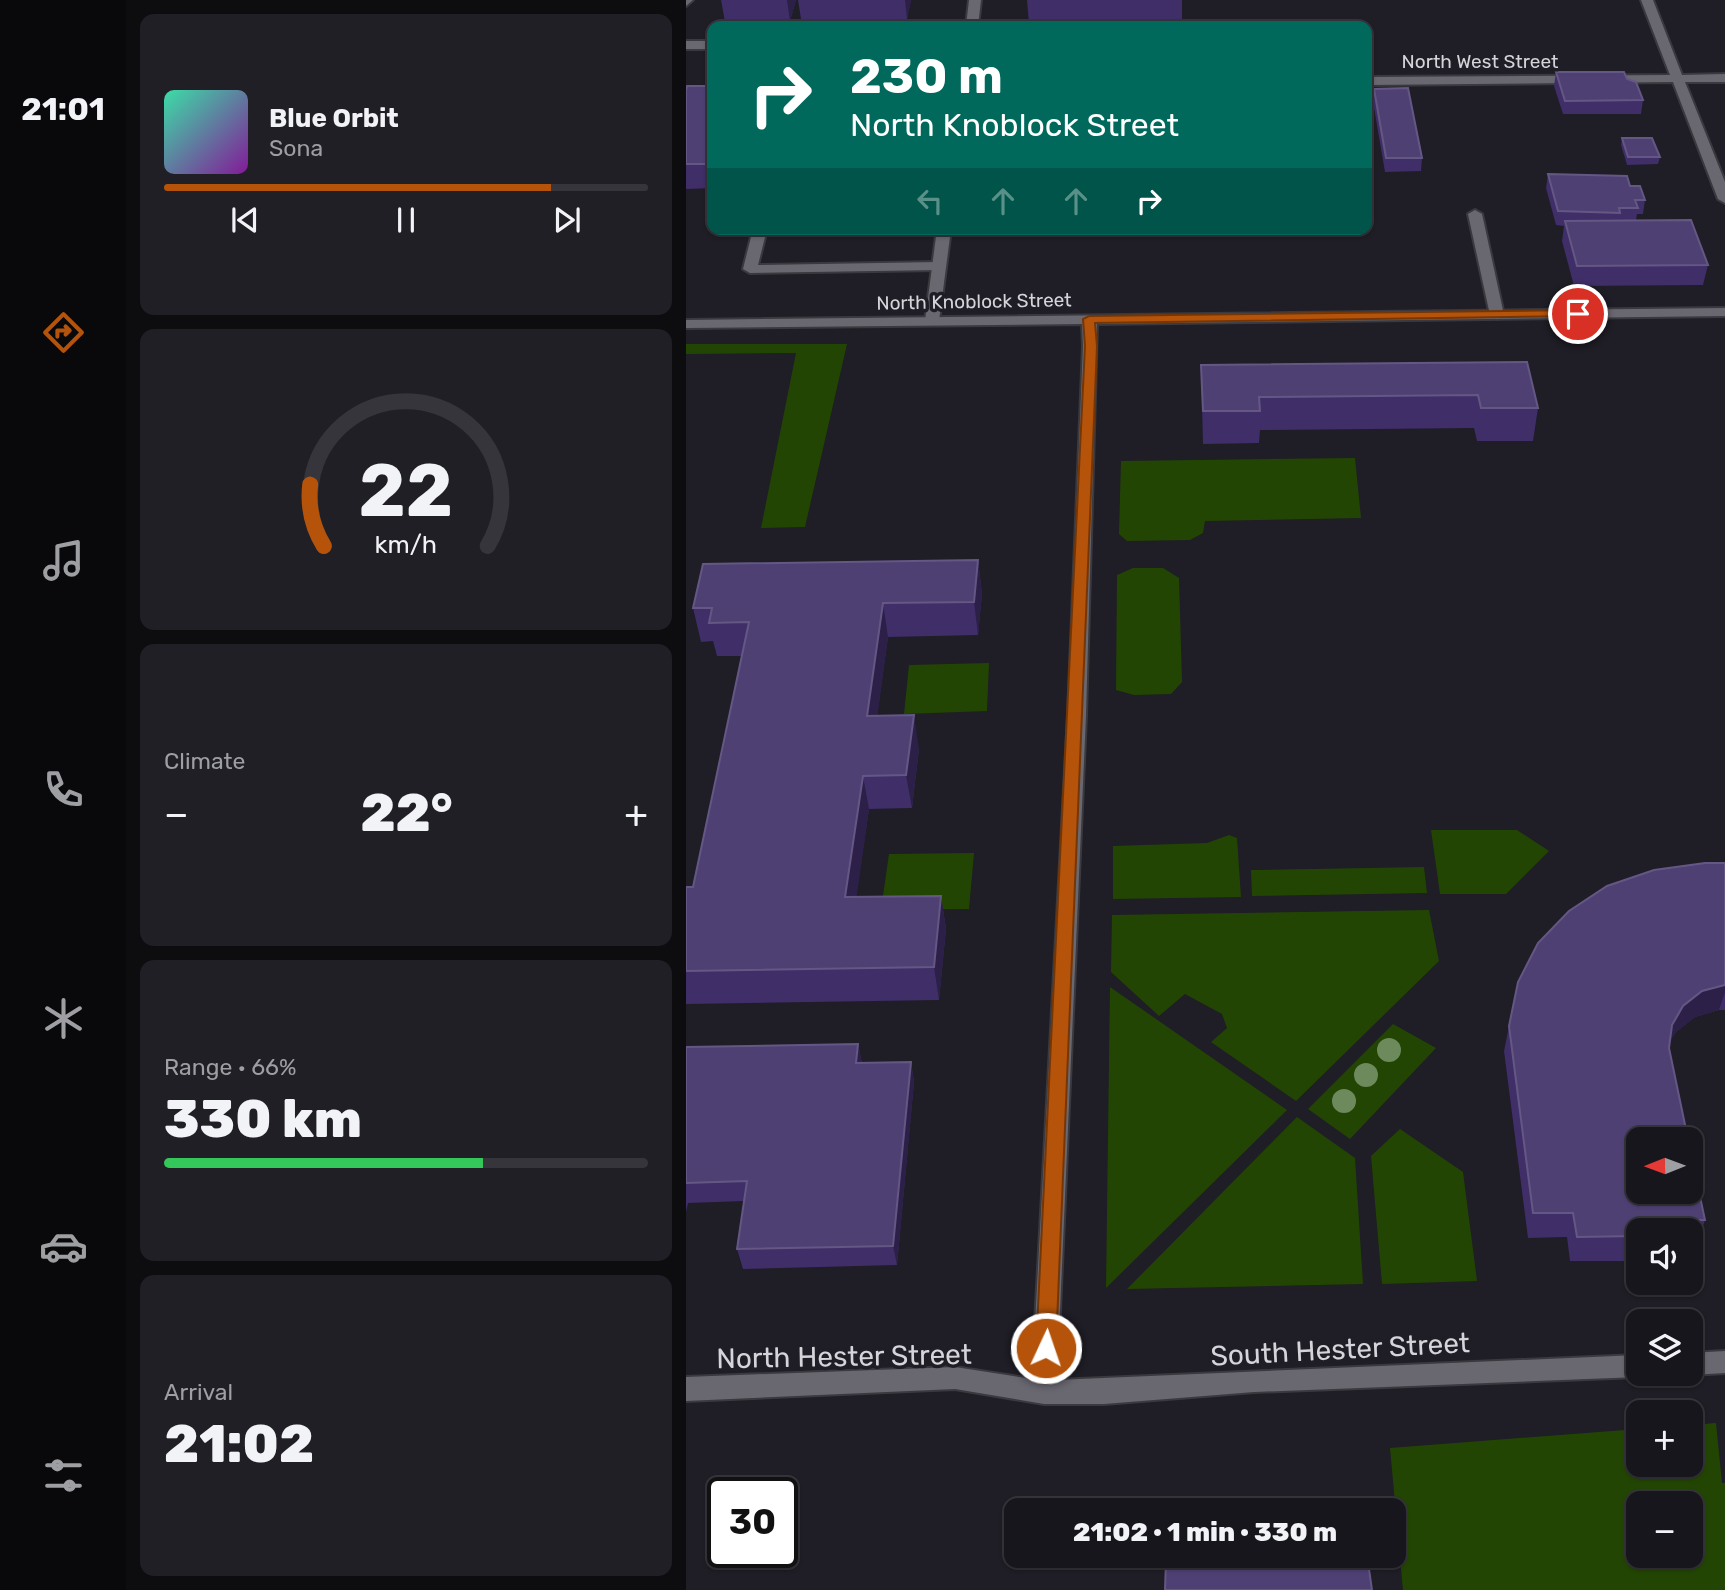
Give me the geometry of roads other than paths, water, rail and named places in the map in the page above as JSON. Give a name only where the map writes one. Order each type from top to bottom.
[{"type":"street","points":[[973,21],[975,0]]},
{"type":"street","points":[[1647,0],[1725,199]]},
{"type":"street","points":[[686,45],[707,45]]},
{"type":"street","name":"North West Street","points":[[1372,81],[1725,78]]},
{"type":"street","points":[[1475,214],[1497,314]]},
{"type":"street","points":[[758,235],[750,268],[939,266]]},
{"type":"street","points":[[932,321],[943,235]]},
{"type":"street","name":"North Knoblock Street","points":[[686,324],[1725,312]]},
{"type":"street","points":[[1044,1392],[1077,715],[1091,346],[1089,319]]},
{"type":"street","points":[[1703,1363],[1725,1362]]},
{"type":"street","name":"South Hester Street","points":[[1044,1392],[1626,1367]]},
{"type":"street","name":"North Hester Street","points":[[686,1390],[955,1378],[1044,1392]]}]
